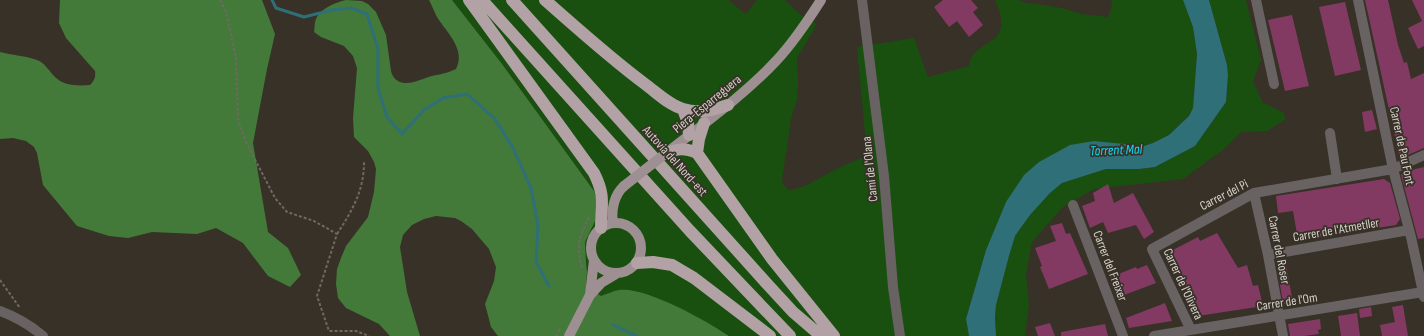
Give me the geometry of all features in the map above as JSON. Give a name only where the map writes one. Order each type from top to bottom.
[{"type":"highway","points":[[469,0],[600,184],[602,195],[601,228]]},
{"type":"highway","points":[[482,0],[690,231],[790,336]]},
{"type":"highway","name":"Autovia del Nord-est","points":[[512,0],[769,286],[793,312],[821,336]]},
{"type":"highway","points":[[545,0],[617,63],[670,103],[683,109],[703,111],[728,105]]},
{"type":"highway","points":[[683,109],[688,123],[689,135]]},
{"type":"highway","points":[[697,153],[699,139],[704,123]]},
{"type":"highway","points":[[665,154],[678,149],[686,149],[697,153],[772,258],[834,336]]},
{"type":"highway","points":[[637,263],[653,262],[672,265],[694,278],[770,336]]},
{"type":"main road","name":"Piera-Esparreguera","points":[[613,223],[612,218],[614,202],[618,193],[624,186],[728,105],[776,61],[798,34],[820,0]]},
{"type":"main road","points":[[613,223],[622,223],[630,226],[636,232],[640,239],[641,252],[637,263],[623,273],[616,274],[606,272],[600,268],[594,260],[590,247],[595,233],[601,228],[613,223]]},
{"type":"main road","points":[[590,295],[594,260]]},
{"type":"main road","points":[[568,336],[590,295],[601,283],[616,274]]},
{"type":"street","name":"Camí de l'Olana","points":[[862,0],[884,176],[893,287],[900,336]]},
{"type":"street","points":[[1256,0],[1274,84]]},
{"type":"street","name":"Carrer de Pau Font","points":[[1358,0],[1393,169],[1409,230],[1423,294]]},
{"type":"street","points":[[1330,133],[1337,179]]},
{"type":"street","name":"Carrer del Pi","points":[[1152,248],[1254,193],[1393,169],[1424,155]]},
{"type":"street","name":"Carrer del Roser","points":[[1254,193],[1268,255],[1283,336]]},
{"type":"street","name":"Carrer del Freixer","points":[[1073,205],[1123,336]]},
{"type":"street","name":"Carrer de l'Atmetller","points":[[1268,255],[1409,230]]},
{"type":"street","name":"Carrer de l'Olivera","points":[[1152,248],[1191,330]]},
{"type":"street","name":"Carrer de l'Om","points":[[1154,336],[1423,294]]},
{"type":"street","points":[[0,311],[24,322],[42,336]]},
{"type":"path","points":[[220,0],[226,12],[236,58],[238,120],[247,144],[275,198],[287,212],[314,221],[337,234]]},
{"type":"path","points":[[364,162],[364,174],[361,189],[349,216],[337,234],[317,296],[329,331],[356,331],[369,336]]},
{"type":"path","points":[[582,272],[578,243],[591,215]]},
{"type":"path","points":[[0,280],[22,311]]},
{"type":"path","points":[[556,336],[562,327]]},
{"type":"green space","points":[[60,0],[262,0],[275,34],[253,143],[268,232],[288,248],[301,275],[290,287],[268,276],[243,243],[216,228],[197,234],[152,232],[128,238],[109,236],[77,226],[43,185],[37,153],[34,147],[26,141],[13,138],[0,139],[0,52],[29,57],[40,61],[55,77],[67,84],[90,85],[93,82],[95,71],[66,38],[59,23]]},
{"type":"green space","points":[[346,0],[362,1],[368,4],[376,12],[386,35],[392,74],[394,78],[402,83],[411,83],[456,69],[459,55],[457,48],[437,17],[429,0],[452,0],[502,64],[594,191],[598,203],[595,221],[585,242],[587,272],[586,286],[601,296],[619,290],[630,290],[644,293],[676,306],[729,336],[498,336],[491,327],[485,304],[494,281],[496,267],[489,249],[472,229],[461,221],[455,218],[436,216],[424,219],[412,225],[403,235],[400,247],[407,292],[420,336],[390,336],[379,324],[346,308],[338,298],[336,284],[337,269],[346,246],[368,217],[374,192],[376,169],[368,151],[354,137],[353,118],[357,68],[353,56],[344,46],[321,37],[314,32],[315,21],[321,12],[333,4]]},
{"type":"green space","points":[[452,0],[728,0],[746,14],[757,0],[785,0],[801,15],[817,24],[797,58],[797,100],[791,119],[782,183],[789,190],[804,186],[867,156],[857,47],[914,38],[928,77],[969,66],[972,57],[977,50],[991,41],[997,35],[1001,27],[1001,16],[995,0],[1019,0],[1026,3],[1062,8],[1081,14],[1108,17],[1112,0],[1183,0],[1193,27],[1197,54],[1193,108],[1189,116],[1169,135],[1144,146],[1123,144],[1006,202],[986,250],[966,319],[969,336],[729,336],[723,332],[620,290],[601,296],[586,286],[587,272],[585,242],[589,231],[594,191],[502,64]]},
{"type":"green space","points":[[1209,0],[1246,0],[1261,60],[1253,81],[1263,103],[1283,112],[1286,119],[1267,131],[1241,132],[1224,149],[1183,179],[1094,189],[1063,207],[1032,242],[1026,275],[1029,304],[1025,336],[996,336],[996,305],[1015,236],[1030,215],[1050,193],[1062,183],[1106,169],[1139,169],[1155,167],[1195,146],[1226,102],[1228,75],[1227,65]]},
{"type":"water","name":"Torrent Mal","points":[[1183,0],[1209,0],[1227,65],[1228,75],[1226,102],[1195,146],[1155,167],[1139,169],[1106,169],[1062,183],[1050,193],[1030,215],[1015,236],[996,305],[996,336],[969,336],[966,319],[986,250],[1006,202],[1024,175],[1039,162],[1070,145],[1094,141],[1144,146],[1153,143],[1169,135],[1189,116],[1193,108],[1197,54],[1193,27]]},
{"type":"building","points":[[943,0],[971,0],[978,8],[973,12],[983,25],[969,37],[957,21],[949,27],[934,7]]},
{"type":"building","points":[[1365,0],[1388,0],[1398,45],[1404,63],[1407,62],[1411,79],[1424,73],[1424,148],[1403,157],[1399,155]]},
{"type":"building","points":[[1412,0],[1424,0],[1424,46],[1418,49],[1408,28],[1422,21]]},
{"type":"building","points":[[1345,2],[1361,70],[1335,76],[1319,7]]},
{"type":"building","points":[[1292,15],[1309,86],[1285,91],[1268,20]]},
{"type":"building","points":[[1372,110],[1377,129],[1365,132],[1362,112]]},
{"type":"building","points":[[1424,167],[1424,238],[1418,239],[1401,175],[1403,172]]},
{"type":"building","points":[[1384,179],[1390,183],[1400,219],[1396,225],[1298,240],[1293,211],[1278,213],[1276,196]]},
{"type":"building","points":[[1108,184],[1114,203],[1133,193],[1154,232],[1144,239],[1136,225],[1108,233],[1103,222],[1090,228],[1082,206],[1095,201],[1093,193]]},
{"type":"building","points":[[1062,223],[1066,234],[1070,233],[1088,274],[1049,289],[1040,267],[1042,266],[1035,248],[1056,241],[1050,226]]},
{"type":"building","points":[[1217,233],[1238,268],[1247,265],[1253,286],[1258,285],[1263,306],[1198,316],[1194,297],[1190,299],[1181,272],[1178,274],[1167,253],[1198,237],[1200,241]]},
{"type":"building","points":[[1285,259],[1293,303],[1286,305],[1283,303],[1276,260]]},
{"type":"building","points":[[1147,265],[1156,283],[1119,297],[1114,291],[1111,283],[1111,277],[1136,267],[1137,269]]},
{"type":"building","points":[[1165,303],[1172,321],[1129,328],[1126,318]]},
{"type":"building","points":[[1403,305],[1408,336],[1382,336],[1380,325],[1395,322],[1392,307]]},
{"type":"building","points":[[1371,307],[1372,316],[1360,318],[1359,309]]},
{"type":"building","points":[[1357,313],[1360,336],[1341,336],[1338,316]]},
{"type":"building","points":[[1320,319],[1321,329],[1318,330],[1319,334],[1290,336],[1288,324]]},
{"type":"building","points":[[1050,323],[1055,336],[1038,336],[1035,327]]},
{"type":"building","points":[[1105,324],[1108,336],[1061,336],[1061,332]]},
{"type":"waterway","points":[[272,0],[276,8],[304,17],[332,10],[351,8],[367,14],[378,49],[378,88],[387,117],[402,134],[424,110],[443,98],[467,94],[495,119],[513,148],[531,188],[538,225],[536,262],[549,286]]},
{"type":"waterway","points":[[613,325],[637,336]]}]
